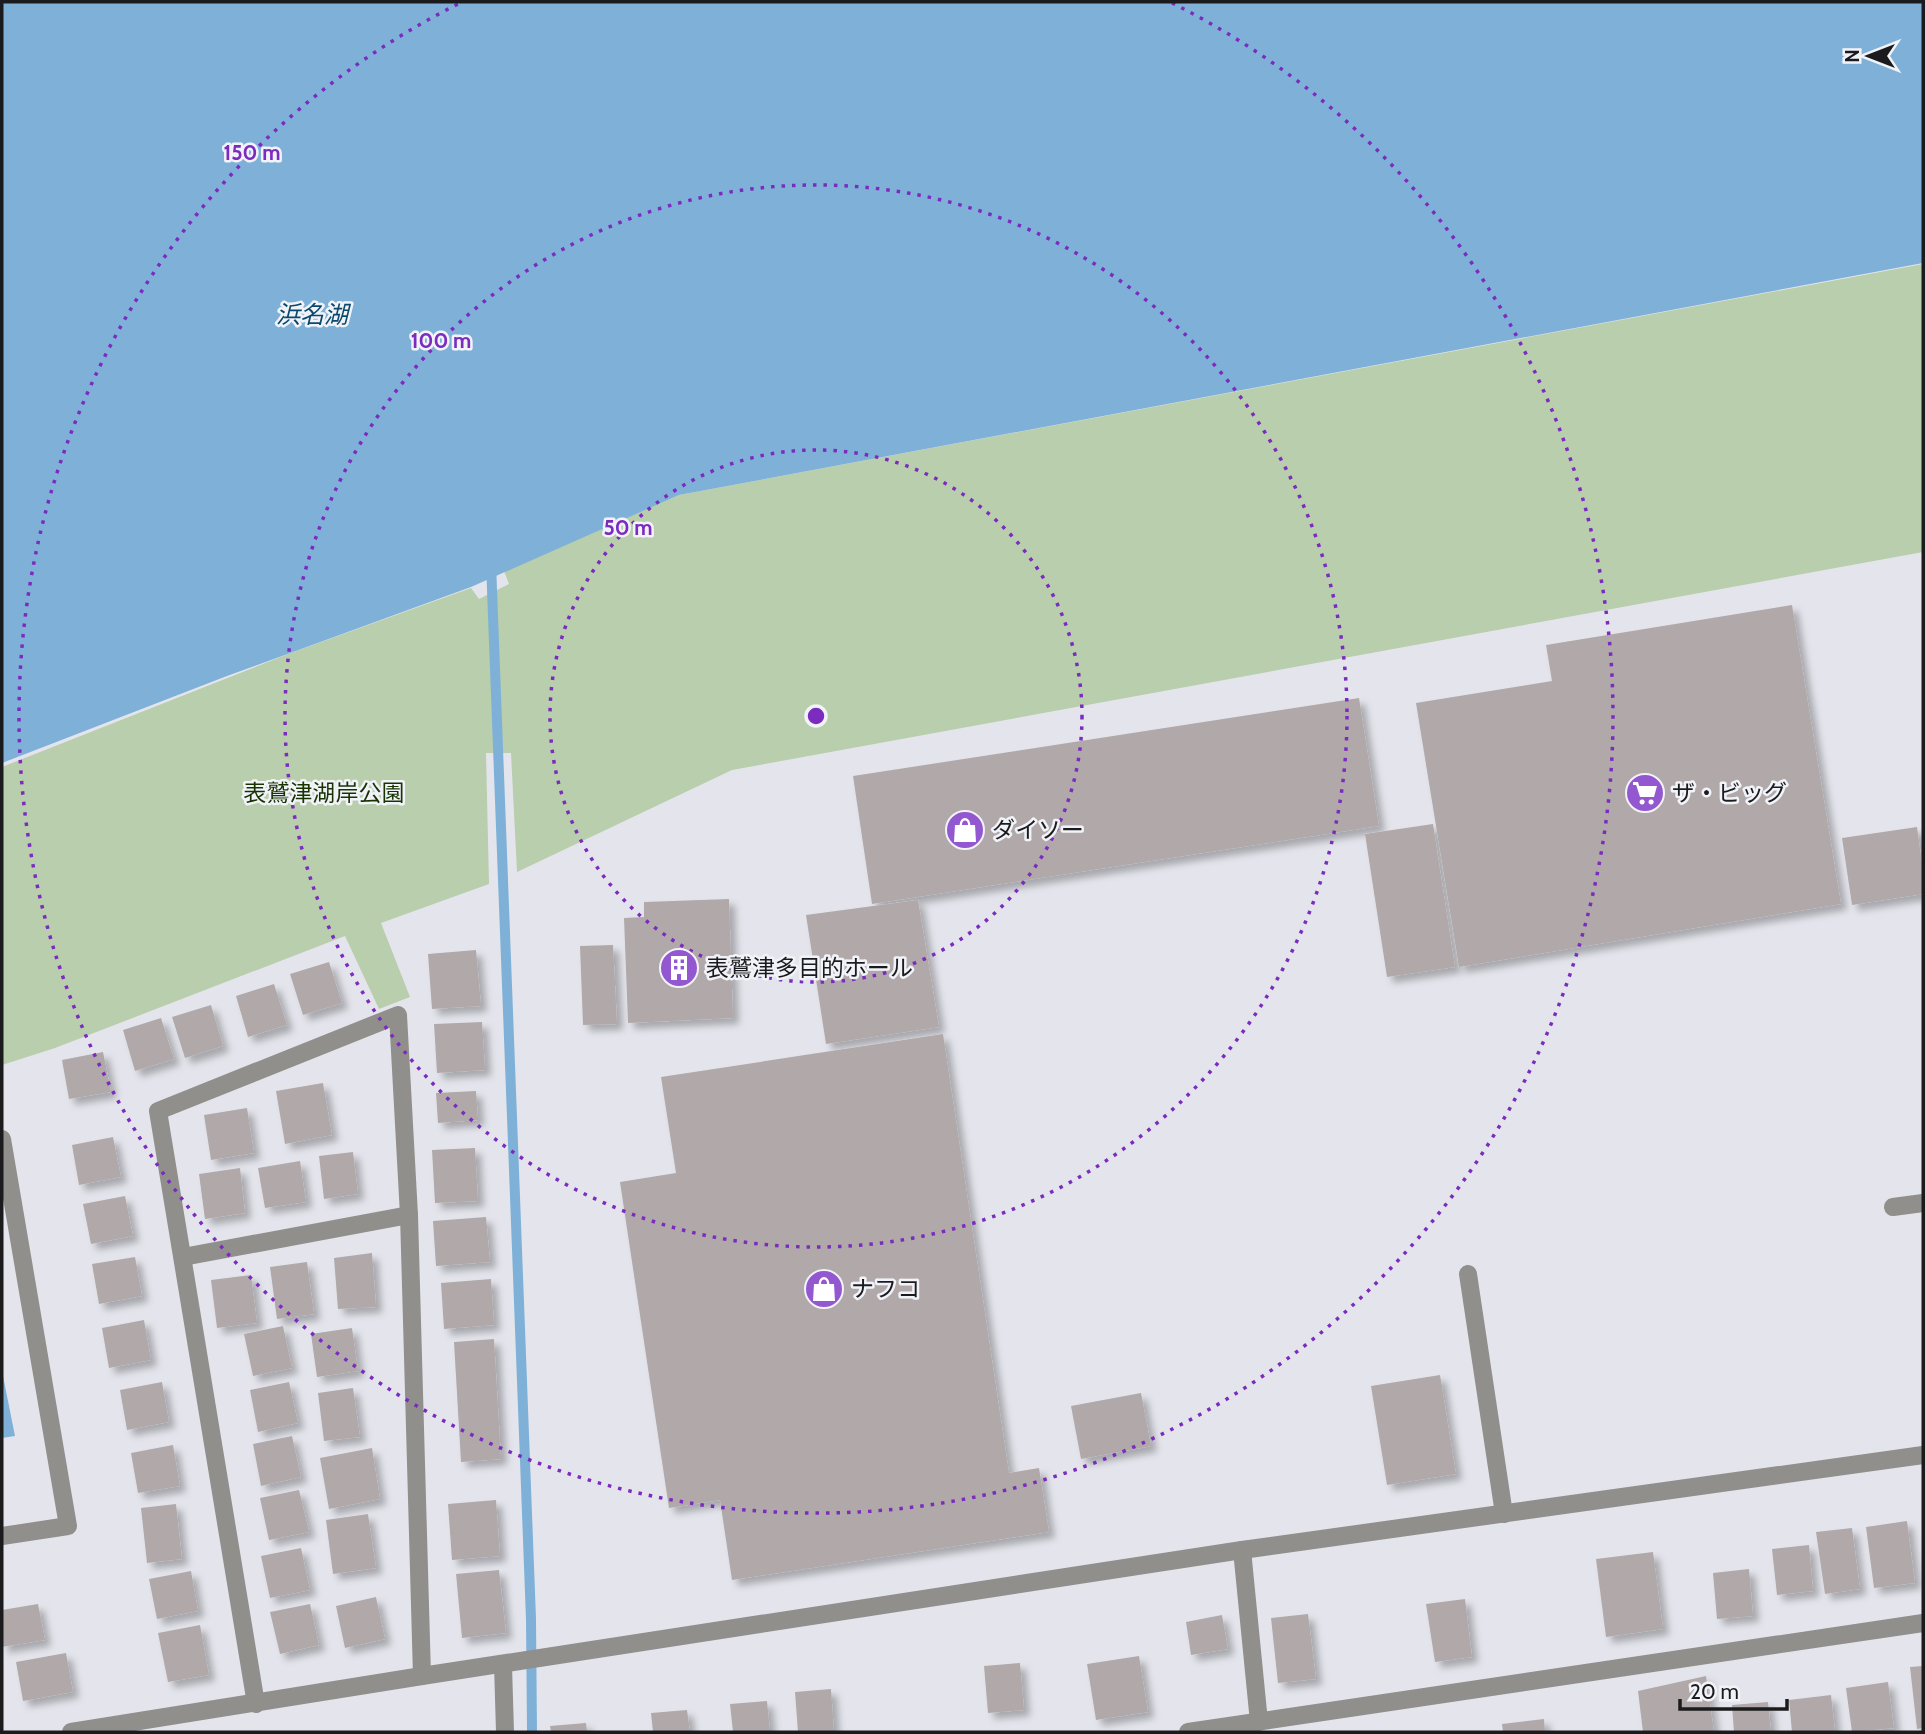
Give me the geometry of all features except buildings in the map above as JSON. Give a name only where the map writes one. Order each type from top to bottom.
[{"type":"street","points":[[256,1704],[158,1111],[397,1015],[409,1215],[422,1676]]},
{"type":"street","points":[[2,1139],[68,1526],[2,1536]]},
{"type":"street","points":[[1893,1208],[1923,1203]]},
{"type":"street","points":[[183,1257],[409,1215]]},
{"type":"street","points":[[1468,1274],[1504,1514]]},
{"type":"street","points":[[71,1732],[1242,1550],[1923,1455]]},
{"type":"street","points":[[1242,1550],[1259,1722]]},
{"type":"street","points":[[1188,1732],[1923,1623]]},
{"type":"street","points":[[503,1665],[505,1732]]},
{"type":"green space","name":"表鷲津湖岸公園","points":[[1923,264],[1923,552],[732,770],[517,872],[511,753],[486,753],[489,884],[381,923],[410,997],[379,1009],[345,936],[55,1048],[2,1065],[2,767],[288,654],[471,588],[479,599],[509,584],[504,571],[679,495]]},
{"type":"water","name":"浜名湖","points":[[2,2],[1923,2],[1923,263],[679,495],[471,587],[227,676],[2,763]]},
{"type":"water","points":[[2,1371],[15,1436],[2,1438]]},
{"type":"waterway","points":[[491,563],[531,1619],[532,1732]]},
{"type":"place","name":"ザ・ビッグ","points":[[1645,793]]},
{"type":"place","name":"ダイソー","points":[[965,830]]},
{"type":"place","name":"表鷲津多目的ホール","points":[[679,968]]},
{"type":"place","name":"ナフコ","points":[[824,1289]]}]
